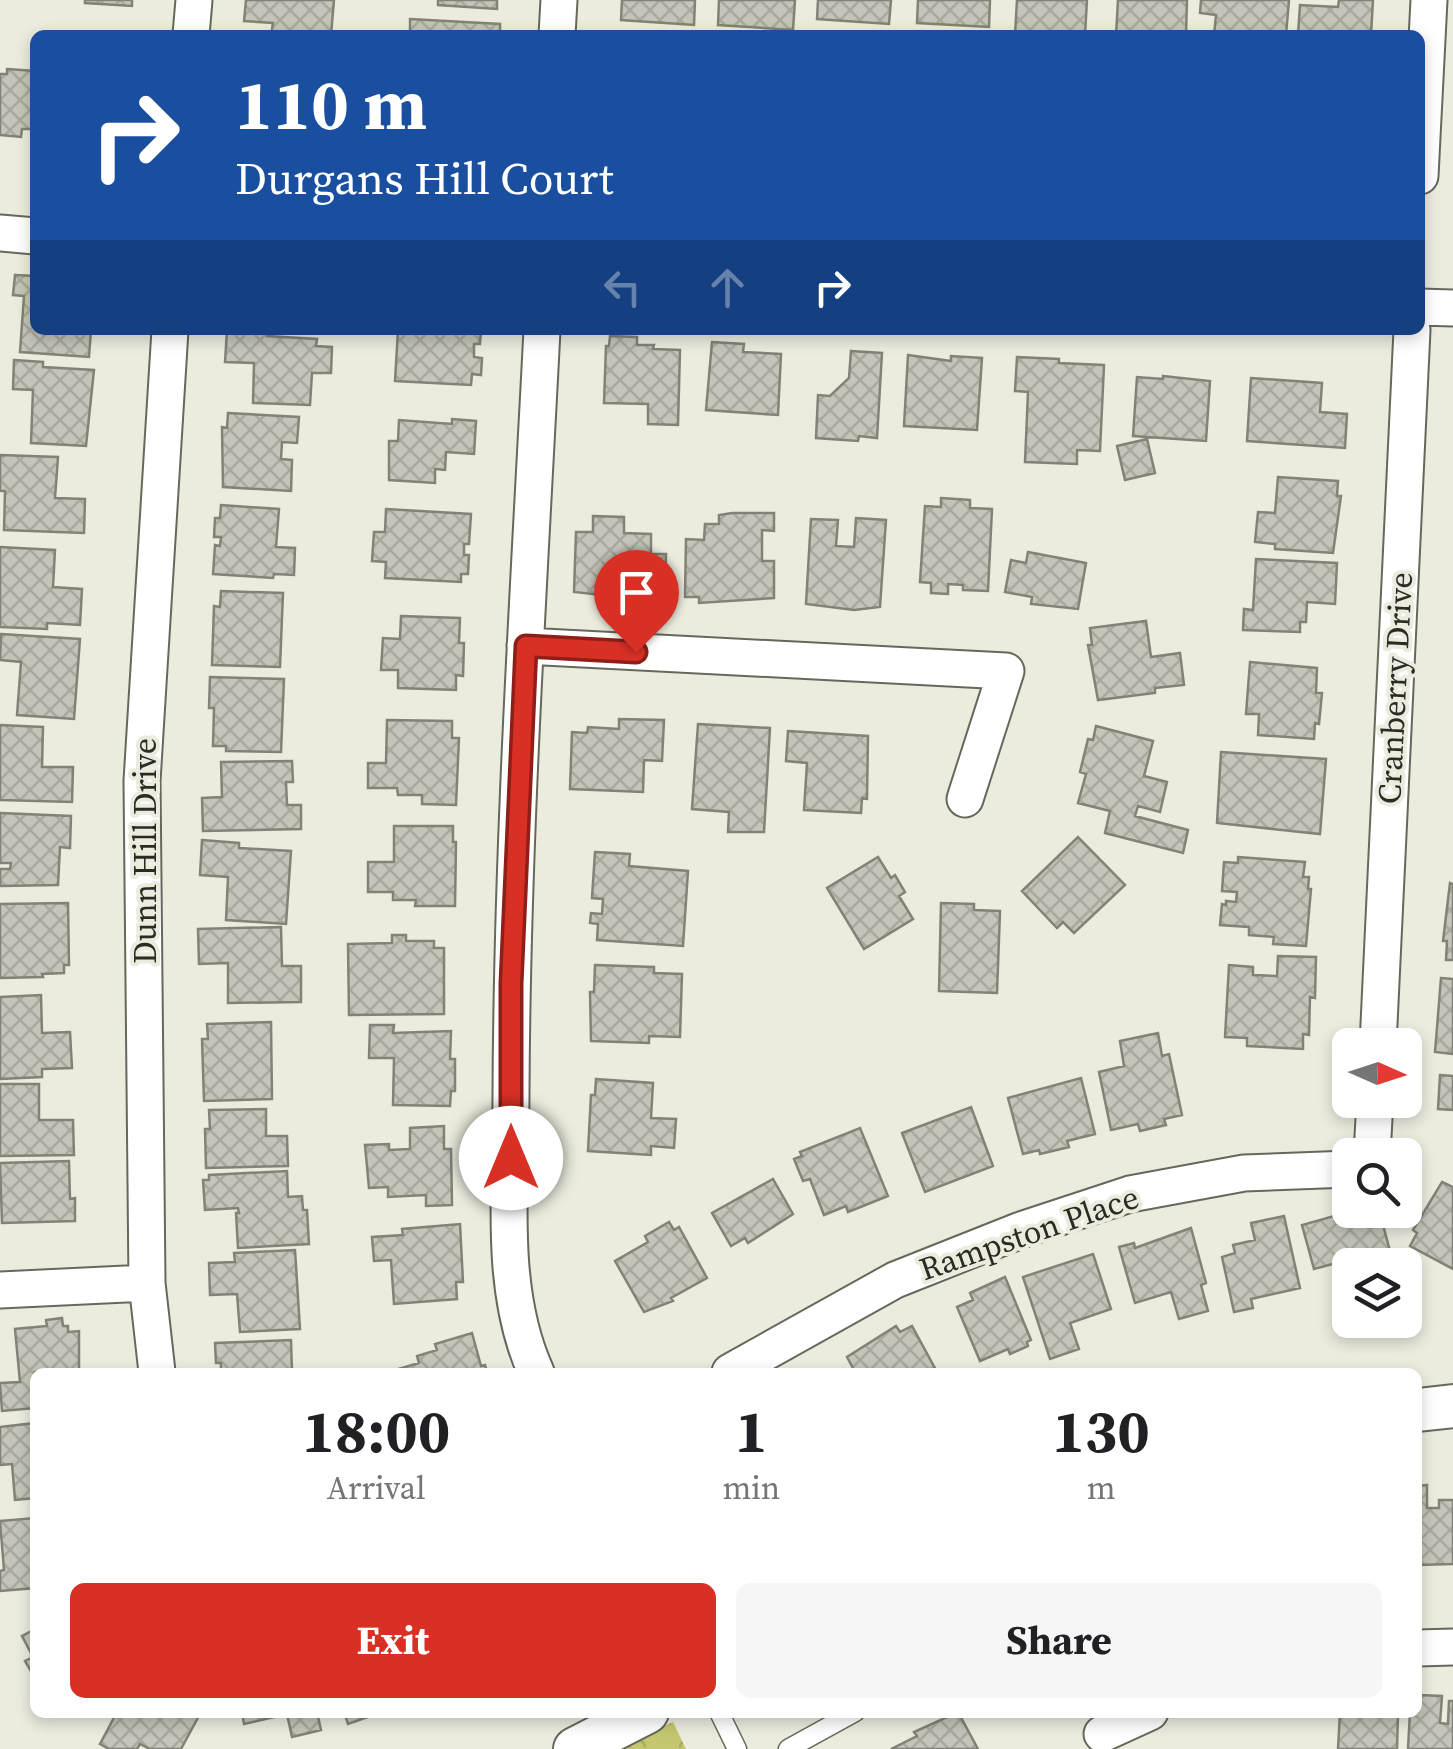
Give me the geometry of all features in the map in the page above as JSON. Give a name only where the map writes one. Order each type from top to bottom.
[{"type":"street","points":[[191,30],[194,0]]},
{"type":"street","points":[[558,30],[559,0]]},
{"type":"street","points":[[1425,78],[1429,0]]},
{"type":"street","points":[[0,233],[30,236]]},
{"type":"street","points":[[1425,306],[1453,308]]},
{"type":"street","name":"Dunn Hill Drive","points":[[157,1368],[147,1282],[142,781],[170,335]]},
{"type":"street","points":[[534,1368],[514,1290],[511,984],[542,335]]},
{"type":"street","name":"Cranberry Drive","points":[[1379,1028],[1412,335]]},
{"type":"street","points":[[526,646],[1006,670],[965,799]]},
{"type":"street","name":"Rampston Place","points":[[737,1368],[895,1280],[1020,1230],[1130,1194],[1244,1173],[1332,1169]]},
{"type":"street","points":[[0,1290],[147,1282]]},
{"type":"street","points":[[1422,1410],[1453,1406]]},
{"type":"street","points":[[1422,1648],[1453,1647]]},
{"type":"street","points":[[575,1749],[635,1718]]},
{"type":"street","points":[[1100,1732],[1135,1718]]},
{"type":"lane","points":[[722,1718],[738,1749]]},
{"type":"lane","points":[[788,1749],[844,1718]]},
{"type":"green space","points":[[673,1722],[686,1749],[616,1749]]},
{"type":"building","points":[[132,0],[132,6],[85,3]]},
{"type":"building","points":[[246,0],[334,0],[331,30],[272,30],[273,23],[244,21]]},
{"type":"building","points":[[438,0],[497,0],[497,9],[438,5]]},
{"type":"building","points":[[622,0],[695,0],[694,25],[621,20]]},
{"type":"building","points":[[719,0],[795,0],[793,30],[718,25]]},
{"type":"building","points":[[818,0],[891,0],[889,24],[817,19]]},
{"type":"building","points":[[918,0],[990,0],[989,27],[917,23]]},
{"type":"building","points":[[1017,0],[1087,0],[1085,30],[1015,30]]},
{"type":"building","points":[[1118,0],[1187,0],[1186,30],[1116,30]]},
{"type":"building","points":[[1201,0],[1289,0],[1286,30],[1214,30],[1216,15],[1200,13]]},
{"type":"building","points":[[1339,0],[1373,0],[1371,30],[1298,30],[1300,5],[1338,7]]},
{"type":"building","points":[[410,19],[500,24],[500,30],[410,30]]},
{"type":"building","points":[[7,69],[30,71],[30,129],[22,129],[21,137],[0,135],[0,74],[7,74]]},
{"type":"building","points":[[15,275],[30,276],[30,335],[91,335],[89,357],[20,352],[24,296],[13,295]]},
{"type":"building","points":[[227,335],[317,339],[316,346],[332,347],[331,373],[312,373],[310,405],[253,403],[254,363],[225,362]]},
{"type":"building","points":[[398,335],[481,335],[480,344],[474,344],[474,357],[482,358],[481,375],[472,374],[471,385],[395,381]]},
{"type":"building","points":[[610,336],[637,337],[637,345],[654,345],[653,349],[680,350],[678,425],[648,424],[648,404],[604,403],[606,346]]},
{"type":"building","points":[[712,342],[744,344],[743,352],[781,354],[778,415],[706,410]]},
{"type":"building","points":[[851,351],[882,353],[877,438],[816,438],[818,395],[830,396],[849,378]]},
{"type":"building","points":[[908,355],[951,361],[951,356],[982,358],[977,430],[904,426]]},
{"type":"building","points":[[1017,357],[1104,365],[1100,451],[1077,450],[1077,464],[1025,462],[1028,392],[1015,391]]},
{"type":"building","points":[[14,360],[43,362],[43,367],[94,370],[86,446],[31,443],[33,390],[13,389]]},
{"type":"building","points":[[1137,377],[1210,381],[1206,441],[1133,436]]},
{"type":"building","points":[[1251,378],[1322,383],[1320,412],[1347,414],[1345,448],[1247,441]]},
{"type":"building","points":[[228,413],[299,417],[297,443],[282,442],[281,459],[292,460],[291,491],[223,487],[222,427],[227,428]]},
{"type":"building","points":[[452,419],[476,421],[474,454],[446,452],[445,470],[435,469],[435,483],[389,480],[389,441],[398,441],[399,420],[452,424]]},
{"type":"building","points":[[1147,439],[1155,473],[1125,480],[1117,446]]},
{"type":"building","points":[[0,455],[58,457],[55,498],[85,499],[84,533],[4,530],[5,491],[0,491]]},
{"type":"building","points":[[1278,477],[1338,481],[1337,496],[1341,496],[1333,553],[1275,549],[1275,544],[1255,542],[1258,512],[1275,513]]},
{"type":"building","points":[[941,498],[970,500],[970,508],[992,509],[988,591],[963,590],[963,585],[948,584],[948,594],[931,593],[931,583],[920,582],[925,506],[941,507]]},
{"type":"building","points":[[221,505],[279,509],[276,547],[295,548],[294,575],[274,574],[273,578],[213,574],[215,545],[220,546],[221,537],[214,537],[215,518],[220,518]]},
{"type":"building","points":[[386,509],[471,514],[469,544],[464,544],[464,555],[469,555],[468,574],[461,574],[461,582],[385,578],[386,562],[372,561],[374,532],[385,532]]},
{"type":"building","points":[[774,513],[774,531],[762,530],[762,561],[774,561],[774,598],[699,603],[699,597],[685,597],[686,539],[704,540],[705,524],[719,524],[719,515]]},
{"type":"building","points":[[593,516],[624,517],[624,533],[651,534],[651,554],[666,554],[665,590],[620,592],[619,597],[574,592],[576,532],[593,532]]},
{"type":"building","points":[[856,518],[886,520],[880,607],[854,610],[806,604],[811,519],[838,520],[836,546],[854,547]]},
{"type":"building","points":[[0,547],[55,550],[53,587],[82,589],[80,625],[47,623],[47,629],[0,627]]},
{"type":"building","points":[[1028,552],[1086,563],[1078,609],[1031,604],[1032,597],[1005,592],[1011,560],[1026,563]]},
{"type":"building","points":[[1256,559],[1337,563],[1335,604],[1307,602],[1306,622],[1300,622],[1300,632],[1243,630],[1244,609],[1253,610]]},
{"type":"building","points":[[221,591],[283,593],[280,667],[212,665],[214,606],[220,607]]},
{"type":"building","points":[[401,616],[460,618],[463,676],[456,675],[456,690],[398,688],[398,670],[381,670],[383,638],[400,639]]},
{"type":"building","points":[[1146,621],[1151,657],[1180,653],[1184,685],[1098,700],[1088,645],[1092,645],[1090,628]]},
{"type":"building","points":[[1,634],[80,639],[74,719],[17,715],[21,662],[0,660]]},
{"type":"building","points":[[1250,662],[1317,668],[1316,693],[1322,693],[1314,739],[1258,735],[1259,714],[1246,714]]},
{"type":"building","points":[[210,677],[284,679],[281,752],[226,751],[226,746],[213,746]]},
{"type":"building","points":[[619,719],[664,720],[662,761],[644,760],[643,792],[570,789],[572,732],[587,733],[588,727],[619,729]]},
{"type":"building","points":[[387,720],[452,721],[452,738],[459,738],[456,805],[422,804],[422,795],[398,795],[397,788],[368,788],[368,763],[386,763]]},
{"type":"building","points":[[698,724],[770,728],[764,832],[728,832],[729,812],[692,809]]},
{"type":"building","points":[[0,725],[43,727],[42,767],[73,767],[72,802],[0,800]]},
{"type":"building","points":[[1096,726],[1153,741],[1144,776],[1167,782],[1160,812],[1138,806],[1135,816],[1188,830],[1183,853],[1105,833],[1110,811],[1078,803],[1086,774],[1080,772],[1088,739],[1093,740]]},
{"type":"building","points":[[788,731],[868,736],[867,799],[862,798],[861,813],[804,810],[807,763],[786,761]]},
{"type":"building","points":[[1221,752],[1326,759],[1320,834],[1217,823]]},
{"type":"building","points":[[292,761],[293,782],[286,782],[287,805],[301,805],[301,829],[203,831],[202,798],[222,797],[221,762]]},
{"type":"building","points":[[0,813],[71,816],[70,848],[60,847],[58,885],[0,886],[0,869],[10,869],[11,863],[0,863]]},
{"type":"building","points":[[394,826],[453,826],[455,906],[415,906],[416,900],[393,900],[393,892],[368,892],[368,862],[394,862]]},
{"type":"building","points":[[1078,837],[1125,885],[1074,933],[1063,922],[1057,928],[1022,891]]},
{"type":"building","points":[[202,840],[239,843],[239,848],[291,851],[286,924],[226,920],[228,877],[200,875]]},
{"type":"building","points":[[595,852],[630,854],[629,866],[688,871],[683,946],[597,940],[598,924],[590,923],[591,913],[602,914],[603,899],[592,898]]},
{"type":"building","points":[[878,857],[905,892],[899,896],[913,919],[864,949],[827,888]]},
{"type":"building","points":[[1238,857],[1305,862],[1303,877],[1309,877],[1311,889],[1306,946],[1273,944],[1274,937],[1249,935],[1249,927],[1220,925],[1222,904],[1236,902],[1237,892],[1222,891],[1224,862],[1238,863]]},
{"type":"building","points":[[1450,883],[1453,960],[1446,960],[1447,941],[1443,941]]},
{"type":"building","points":[[68,903],[69,965],[64,965],[64,973],[0,978],[0,904]]},
{"type":"building","points":[[941,903],[974,904],[974,910],[1000,911],[997,993],[939,991]]},
{"type":"building","points":[[281,927],[282,966],[301,966],[301,1002],[228,1003],[228,963],[199,964],[198,929]]},
{"type":"building","points":[[392,935],[406,935],[406,941],[434,941],[434,948],[444,948],[444,1014],[349,1015],[348,944],[392,943]]},
{"type":"building","points":[[1278,956],[1316,957],[1315,998],[1310,997],[1309,1035],[1303,1034],[1303,1049],[1247,1046],[1247,1038],[1225,1037],[1229,965],[1253,967],[1253,975],[1277,976]]},
{"type":"building","points":[[595,965],[654,967],[654,973],[682,974],[680,1037],[649,1036],[649,1043],[591,1041],[590,992],[594,992]]},
{"type":"building","points":[[1441,978],[1453,979],[1453,1054],[1435,1052]]},
{"type":"building","points":[[41,995],[42,1033],[70,1032],[72,1068],[42,1069],[42,1077],[0,1079],[0,997]]},
{"type":"building","points":[[271,1022],[272,1099],[204,1101],[202,1039],[208,1039],[207,1024]]},
{"type":"building","points":[[370,1025],[394,1025],[393,1033],[451,1031],[455,1091],[451,1091],[450,1106],[393,1105],[394,1058],[369,1058]]},
{"type":"building","points":[[1158,1033],[1162,1056],[1169,1054],[1182,1115],[1164,1119],[1166,1125],[1140,1131],[1138,1124],[1111,1130],[1099,1072],[1124,1066],[1120,1041]]},
{"type":"building","points":[[1440,1075],[1453,1076],[1453,1110],[1438,1109]]},
{"type":"building","points":[[1081,1078],[1095,1134],[1067,1141],[1069,1147],[1023,1154],[1008,1098]]},
{"type":"building","points":[[596,1079],[653,1083],[651,1118],[676,1119],[674,1148],[651,1146],[651,1155],[588,1151],[591,1095],[595,1095]]},
{"type":"building","points":[[0,1084],[39,1084],[39,1120],[73,1120],[74,1155],[0,1156]]},
{"type":"building","points":[[971,1107],[993,1166],[925,1192],[902,1133]]},
{"type":"building","points":[[266,1109],[266,1136],[287,1136],[288,1166],[206,1168],[205,1129],[210,1129],[209,1110]]},
{"type":"building","points":[[444,1126],[444,1149],[451,1149],[452,1205],[426,1206],[426,1195],[388,1197],[388,1187],[369,1188],[365,1145],[389,1144],[389,1150],[410,1149],[410,1128]]},
{"type":"building","points":[[860,1128],[888,1196],[848,1212],[846,1206],[824,1215],[810,1179],[803,1181],[794,1159],[802,1156],[800,1152]]},
{"type":"building","points":[[69,1161],[75,1221],[2,1223],[0,1163]]},
{"type":"building","points":[[287,1171],[288,1197],[302,1196],[303,1210],[307,1210],[309,1244],[238,1248],[238,1208],[205,1210],[203,1180],[209,1180],[209,1175]]},
{"type":"building","points":[[773,1179],[793,1214],[748,1243],[745,1238],[731,1246],[712,1213]]},
{"type":"building","points":[[1442,1182],[1453,1187],[1453,1269],[1422,1252],[1422,1248],[1410,1246],[1417,1233],[1414,1228],[1422,1228],[1422,1215]]},
{"type":"building","points":[[1284,1216],[1300,1288],[1251,1299],[1253,1308],[1234,1312],[1222,1257],[1235,1253],[1233,1245],[1255,1240],[1251,1223]]},
{"type":"building","points":[[1332,1217],[1332,1228],[1384,1228],[1389,1248],[1332,1248],[1332,1264],[1314,1269],[1302,1225]]},
{"type":"building","points":[[669,1222],[674,1230],[679,1227],[707,1278],[671,1298],[673,1301],[644,1312],[615,1261],[648,1242],[645,1236]]},
{"type":"building","points":[[460,1224],[463,1282],[456,1282],[457,1299],[394,1304],[391,1260],[374,1261],[372,1237],[403,1235],[402,1229]]},
{"type":"building","points":[[1191,1228],[1206,1283],[1201,1285],[1208,1311],[1179,1319],[1171,1292],[1135,1303],[1119,1247],[1134,1243],[1135,1248]]},
{"type":"building","points":[[295,1250],[300,1329],[240,1332],[237,1294],[210,1295],[209,1263],[235,1262],[234,1253]]},
{"type":"building","points":[[1093,1254],[1111,1309],[1070,1323],[1079,1349],[1050,1359],[1023,1277]]},
{"type":"building","points":[[1005,1277],[1031,1340],[1028,1346],[1010,1354],[1008,1349],[980,1361],[957,1307],[973,1300],[970,1293]]},
{"type":"building","points":[[62,1318],[68,1332],[79,1331],[79,1368],[30,1368],[30,1408],[2,1411],[0,1383],[20,1382],[15,1329],[47,1326],[46,1320]]},
{"type":"building","points":[[896,1326],[900,1332],[912,1326],[935,1368],[853,1368],[847,1357]]},
{"type":"building","points":[[472,1333],[481,1366],[486,1368],[402,1368],[419,1363],[417,1356],[437,1350],[435,1344]]},
{"type":"building","points":[[291,1340],[292,1368],[221,1368],[221,1363],[216,1363],[215,1343]]},
{"type":"building","points":[[30,1424],[30,1498],[15,1500],[12,1464],[0,1465],[0,1427]]},
{"type":"building","points":[[1427,1485],[1427,1508],[1439,1508],[1439,1500],[1453,1500],[1453,1564],[1422,1565],[1422,1486]]},
{"type":"building","points":[[30,1518],[30,1588],[0,1591],[0,1571],[4,1570],[0,1521]]},
{"type":"building","points":[[30,1632],[30,1651],[22,1636]]},
{"type":"building","points":[[1422,1695],[1442,1696],[1440,1723],[1448,1724],[1449,1701],[1453,1701],[1453,1749],[1408,1749],[1410,1718],[1422,1718]]},
{"type":"building","points":[[114,1718],[198,1718],[181,1749],[150,1749],[140,1744],[137,1749],[109,1749],[100,1744]]},
{"type":"building","points":[[243,1718],[270,1718],[244,1724]]},
{"type":"building","points":[[288,1718],[318,1718],[321,1730],[292,1737]]},
{"type":"building","points":[[945,1718],[961,1718],[978,1749],[891,1749],[917,1736],[914,1732]]},
{"type":"building","points":[[1340,1718],[1398,1718],[1397,1749],[1338,1749]]},
{"type":"route","points":[[511,1158],[511,984],[526,646],[636,652]]}]
